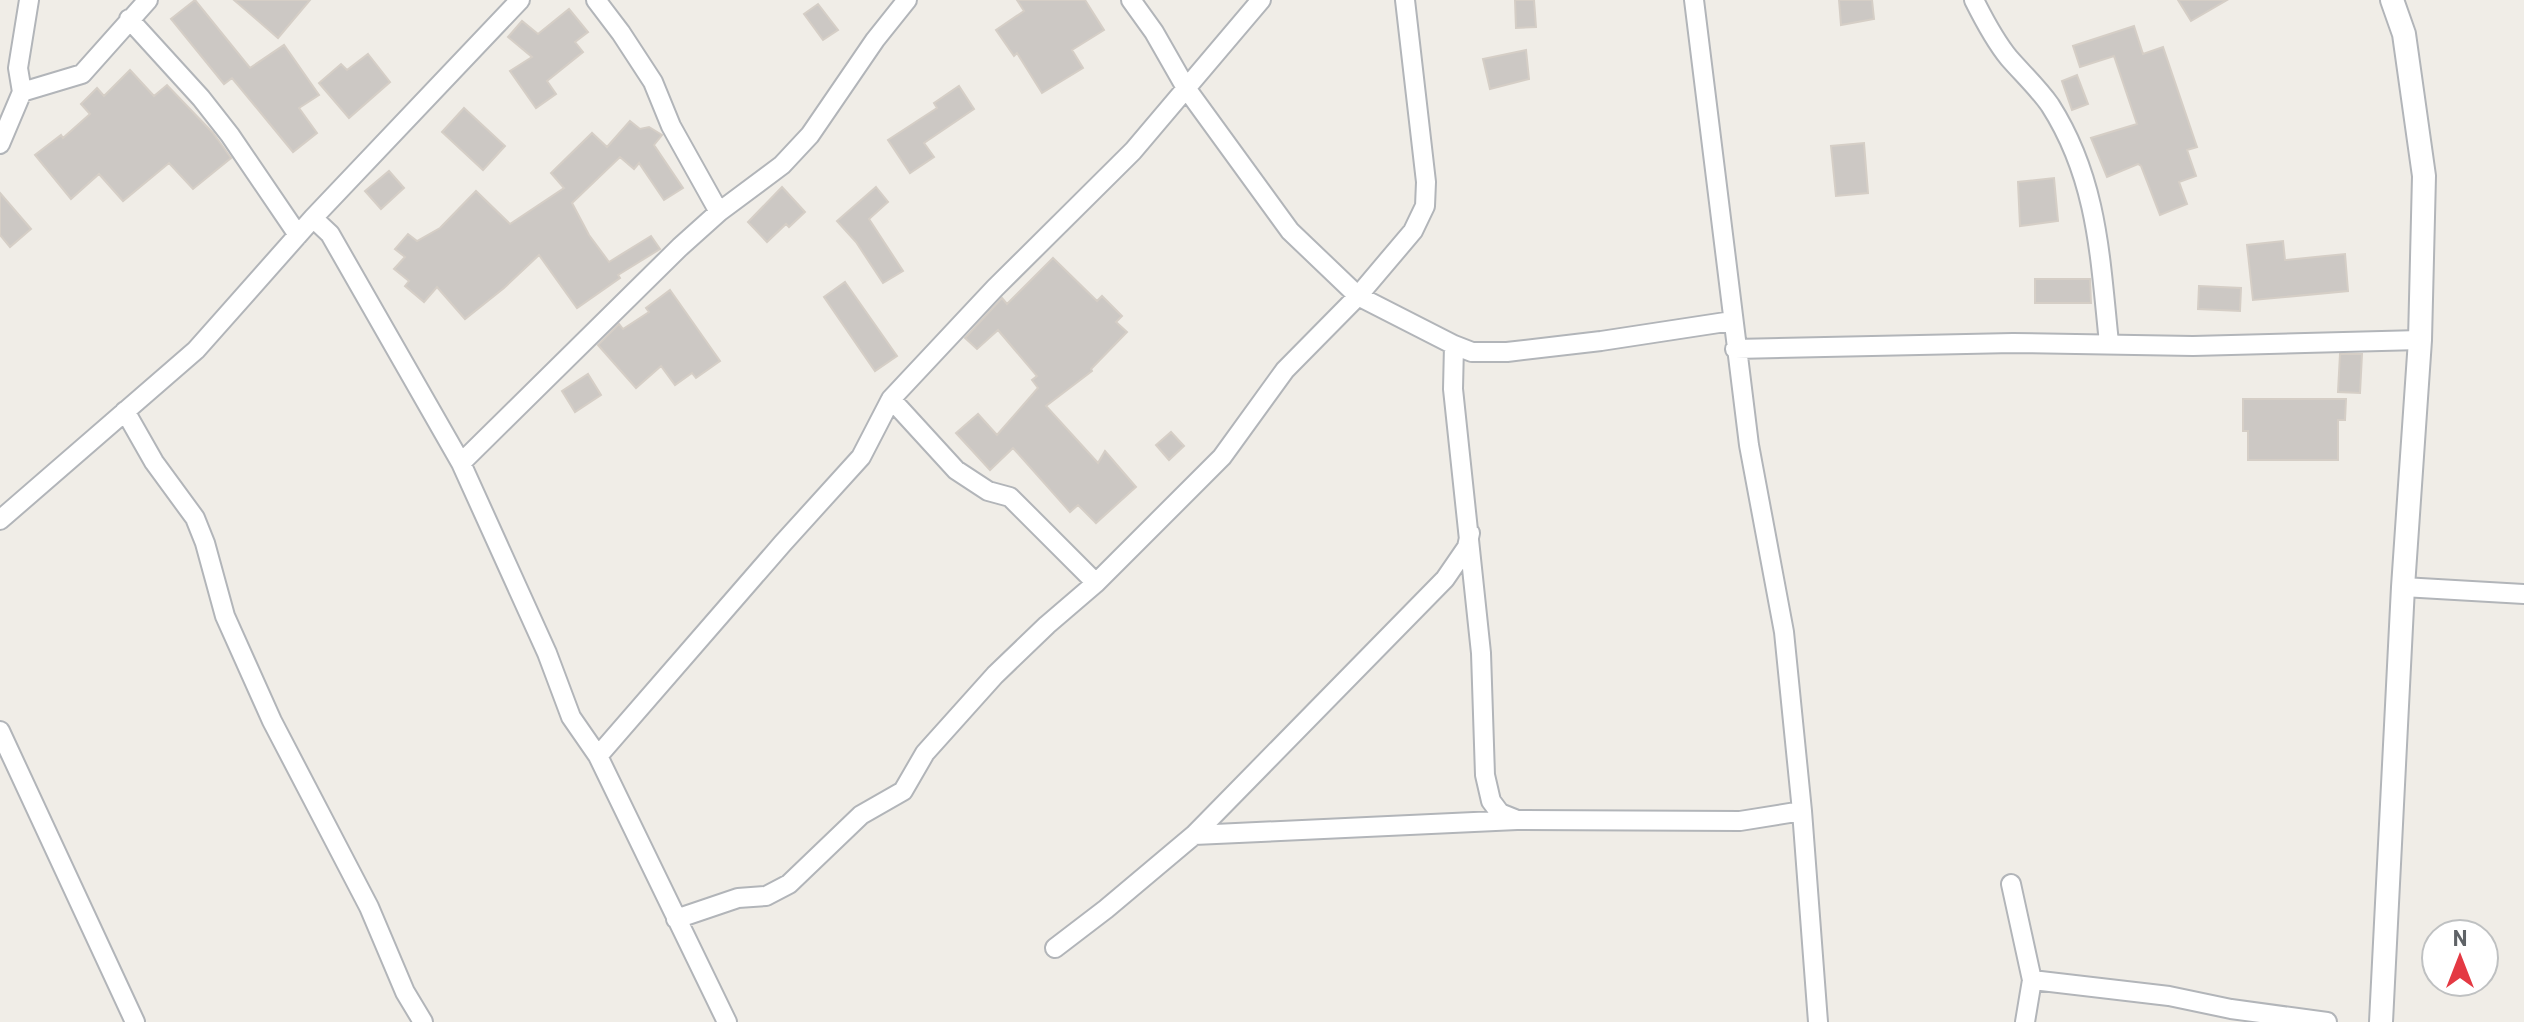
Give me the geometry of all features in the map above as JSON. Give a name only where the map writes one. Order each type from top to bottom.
[{"type":"street","points":[[0,144],[22,92],[18,68],[29,0]]},
{"type":"street","points":[[22,92],[82,74],[148,0]]},
{"type":"street","points":[[0,520],[196,350],[313,218],[520,0]]},
{"type":"street","points":[[596,0],[653,82],[671,126],[719,212]]},
{"type":"street","points":[[461,463],[680,247],[719,212],[782,165],[810,135],[875,40],[907,0]]},
{"type":"street","points":[[1131,0],[1154,32],[1186,88],[1290,231],[1358,296],[1472,352],[1507,352],[1601,341],[1732,321]]},
{"type":"street","points":[[598,756],[861,457],[891,399],[995,288],[1133,151],[1261,0]]},
{"type":"street","points":[[676,919],[738,898],[766,896],[789,884],[861,815],[903,791],[925,753],[954,720],[1047,625],[1096,583],[1222,457],[1285,370],[1358,296],[1413,231],[1425,206],[1426,182],[1405,0]]},
{"type":"street","points":[[1694,0],[1735,349],[1749,445],[1784,632],[1818,1022]]},
{"type":"street","points":[[1974,0],[1995,40],[2049,104],[2075,156],[2090,196],[2100,241],[2109,343]]},
{"type":"street","points":[[2381,1022],[2403,587],[2420,340],[2424,176],[2404,34],[2392,0]]},
{"type":"street","points":[[129,19],[211,110],[298,235]]},
{"type":"street","points":[[313,218],[330,234],[461,463],[547,653],[571,717],[598,756],[727,1022]]},
{"type":"street","points":[[1735,349],[2109,343],[2193,346],[2420,340]]},
{"type":"street","points":[[1454,345],[1453,389],[1481,653],[1485,775],[1491,801],[1500,813],[1517,820]]},
{"type":"street","points":[[891,399],[956,470],[988,491],[1010,497],[1096,583]]},
{"type":"street","points":[[125,411],[154,462],[195,518],[225,616],[272,721],[369,907],[405,992],[423,1022]]},
{"type":"street","points":[[1055,948],[1194,835],[1445,579],[1467,547],[1470,533]]},
{"type":"street","points":[[2403,587],[2524,594]]},
{"type":"street","points":[[0,731],[135,1022]]},
{"type":"street","points":[[1194,835],[1517,820],[1740,821],[1802,811]]},
{"type":"street","points":[[2011,884],[2032,980],[2025,1022]]},
{"type":"street","points":[[2032,980],[2169,996],[2231,1009],[2327,1022]]},
{"type":"building","points":[[195,0],[250,68],[284,45],[319,95],[299,108],[317,133],[293,152],[232,78],[224,84],[171,19]]},
{"type":"building","points":[[234,0],[310,0],[278,38]]},
{"type":"building","points":[[1017,0],[1085,0],[1104,30],[1072,50],[1083,68],[1042,93],[1017,53],[1014,56],[996,30],[1024,11]]},
{"type":"building","points":[[1515,0],[1534,0],[1536,27],[1516,28]]},
{"type":"building","points":[[1839,0],[1872,0],[1874,19],[1841,25]]},
{"type":"building","points":[[2178,0],[2227,0],[2191,21]]},
{"type":"building","points":[[818,4],[838,30],[823,40],[804,14]]},
{"type":"building","points":[[569,9],[588,32],[575,42],[583,52],[547,81],[556,94],[536,108],[510,71],[532,57],[508,37],[522,21],[538,34]]},
{"type":"building","points":[[2134,26],[2143,54],[2163,47],[2197,147],[2187,150],[2196,176],[2179,182],[2187,204],[2160,215],[2141,166],[2138,164],[2107,177],[2091,138],[2137,124],[2114,56],[2080,67],[2073,46]]},
{"type":"building","points":[[1526,50],[1529,79],[1490,89],[1483,59]]},
{"type":"building","points":[[368,54],[390,82],[349,118],[319,83],[341,64],[347,70]]},
{"type":"building","points":[[130,70],[154,96],[167,85],[213,133],[231,158],[193,189],[169,163],[123,201],[99,174],[71,199],[35,155],[61,135],[63,138],[90,114],[81,104],[97,88],[104,96]]},
{"type":"building","points":[[2077,75],[2088,104],[2072,110],[2062,81]]},
{"type":"building","points":[[959,86],[974,109],[924,143],[934,157],[910,173],[888,140],[937,108],[934,103]]},
{"type":"building","points":[[464,108],[505,146],[483,170],[442,132]]},
{"type":"building","points":[[630,121],[640,129],[649,127],[662,135],[654,145],[683,188],[664,200],[639,163],[634,169],[620,157],[572,203],[589,235],[609,262],[651,236],[660,249],[618,275],[620,278],[577,308],[539,255],[465,319],[437,287],[424,302],[405,286],[409,281],[394,269],[405,257],[395,249],[408,234],[417,241],[440,228],[476,191],[510,224],[564,188],[551,173],[592,133],[607,147]]},
{"type":"building","points":[[1864,143],[1868,193],[1836,196],[1831,146]]},
{"type":"building","points":[[389,171],[404,188],[381,209],[365,191]]},
{"type":"building","points":[[2054,178],[2058,221],[2020,226],[2018,182]]},
{"type":"building","points":[[782,187],[805,212],[767,242],[748,222]]},
{"type":"building","points":[[876,187],[888,202],[869,219],[903,271],[883,283],[856,242],[837,221]]},
{"type":"building","points":[[0,193],[31,229],[10,247],[0,235]]},
{"type":"building","points":[[2283,241],[2285,260],[2345,254],[2348,291],[2253,300],[2247,245]]},
{"type":"building","points":[[1053,258],[1097,301],[1102,296],[1122,316],[1116,322],[1127,332],[1092,371],[1046,406],[1098,463],[1105,451],[1136,487],[1096,523],[1078,505],[1070,512],[1013,448],[990,470],[956,433],[978,414],[997,435],[1038,388],[1032,380],[1037,376],[998,330],[977,349],[965,338],[1002,298],[1007,304]]},
{"type":"building","points":[[2035,279],[2090,279],[2091,303],[2035,303]]},
{"type":"building","points":[[845,282],[897,356],[875,371],[824,297]]},
{"type":"building","points":[[2199,286],[2241,288],[2240,311],[2198,309]]},
{"type":"building","points":[[670,290],[720,361],[696,378],[692,373],[675,385],[661,366],[636,388],[598,345],[619,324],[623,329],[649,312],[646,308]]},
{"type":"building","points":[[2340,354],[2362,354],[2360,393],[2338,392]]},
{"type":"building","points":[[588,374],[601,395],[575,412],[562,391]]},
{"type":"building","points":[[2243,399],[2346,399],[2345,420],[2338,420],[2338,460],[2248,460],[2248,431],[2243,431]]},
{"type":"building","points":[[1171,432],[1184,446],[1169,460],[1156,445]]}]
